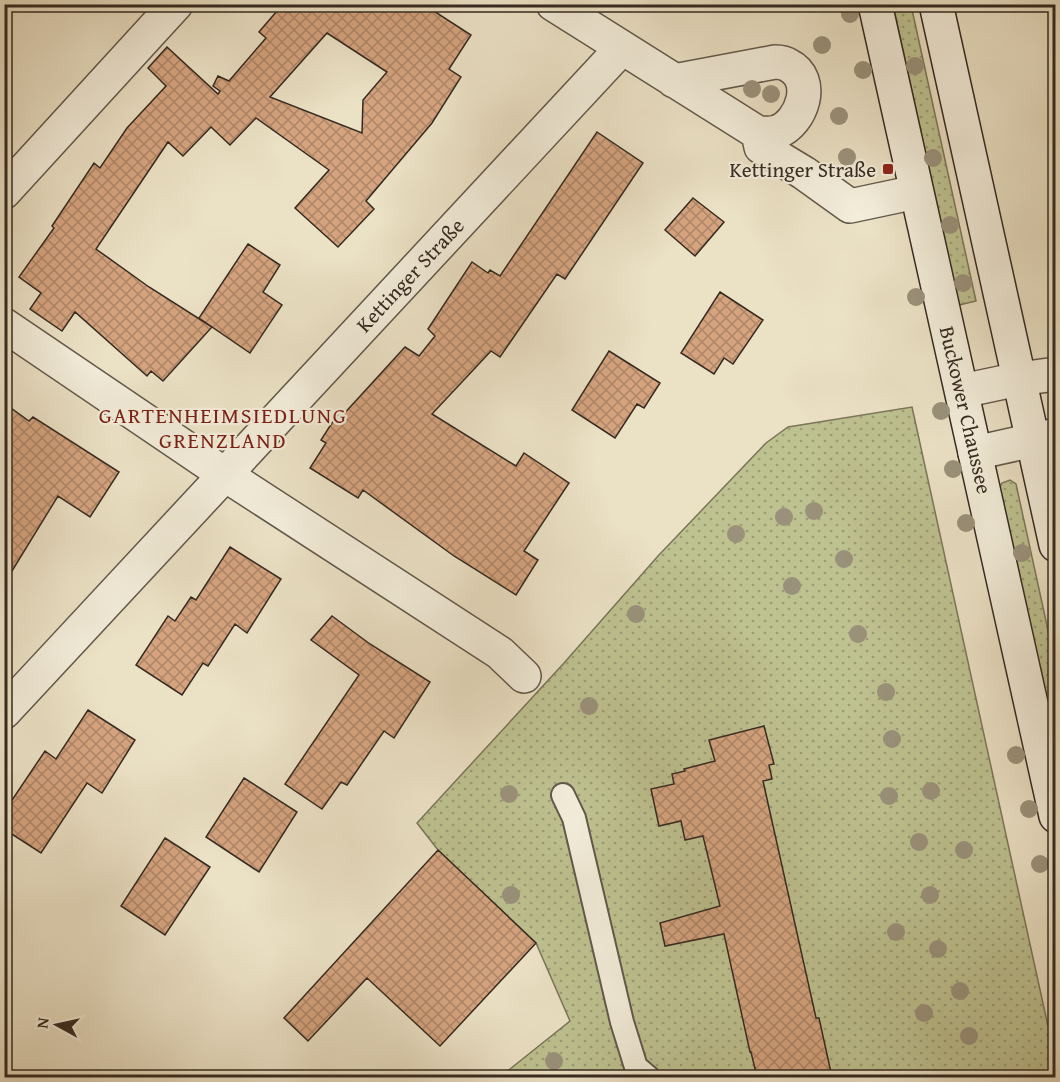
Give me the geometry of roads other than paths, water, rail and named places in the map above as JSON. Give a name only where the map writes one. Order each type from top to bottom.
[{"type":"street","points":[[4,192],[176,4]]},
{"type":"street","points":[[553,4],[621,49],[758,133],[776,132],[789,124],[800,112],[804,94],[800,77],[789,65],[775,62],[674,81]]},
{"type":"street","name":"Buckower Chaussee","points":[[875,4],[1056,816]]},
{"type":"street","points":[[936,4],[1019,379],[1044,438],[1056,545]]},
{"type":"street","name":"Kettinger Straße","points":[[4,712],[621,49]]},
{"type":"street","points":[[758,133],[761,147],[850,206],[916,192]]},
{"type":"street","points":[[4,325],[224,474],[500,653],[524,676]]},
{"type":"street","points":[[962,391],[1056,374]]},
{"type":"street","points":[[975,453],[1044,438]]},
{"type":"lane","points":[[563,795],[574,819],[622,1022],[639,1074]]},
{"type":"place","name":"Kettinger Straße","points":[[888,169]]},
{"type":"district","name":"GARTENHEIMSIEDLUNG GRENZLAND","points":[[223,428]]}]
